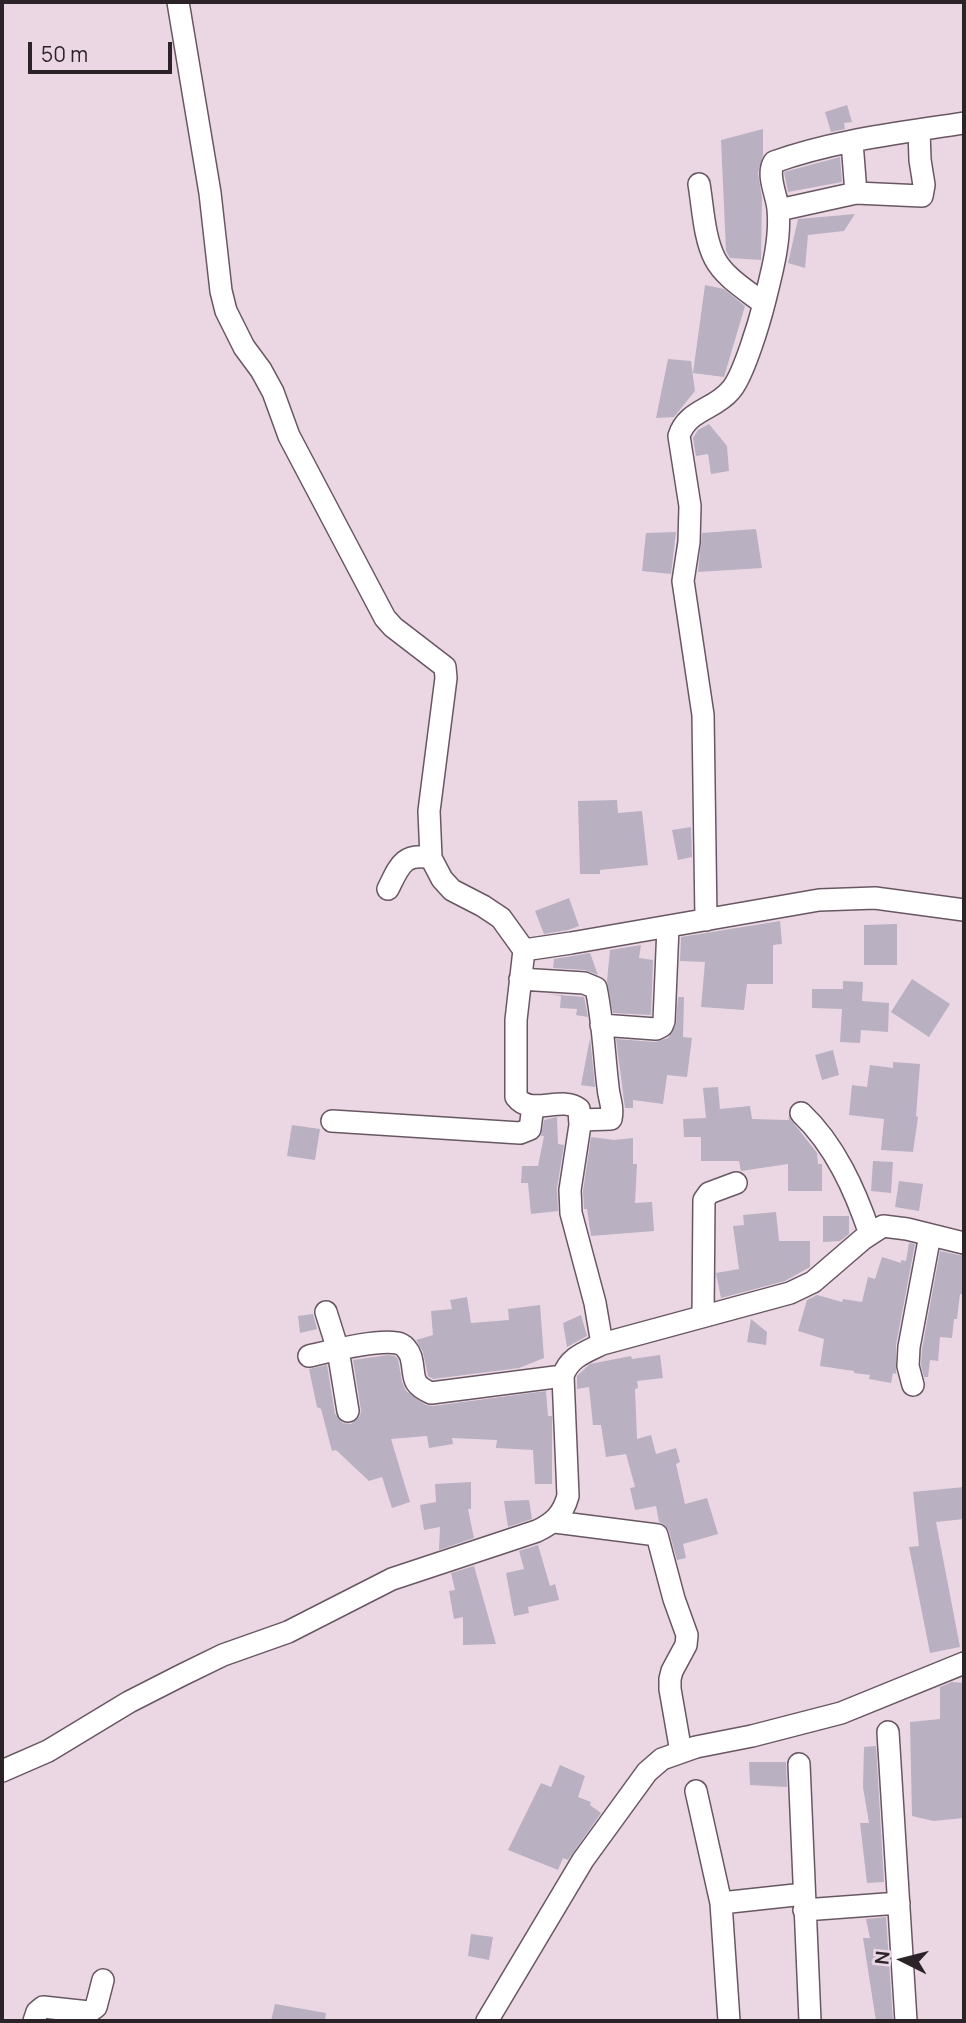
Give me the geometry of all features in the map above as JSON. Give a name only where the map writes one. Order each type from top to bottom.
[{"type":"street","points":[[178,2],[210,193],[221,291],[226,311],[244,347],[273,392],[289,436],[385,618],[445,667],[446,678],[429,811],[430,858],[452,890],[501,918],[524,950],[516,1020],[515,1089],[519,1102],[533,1106],[573,1104],[579,1108],[580,1120],[570,1190],[571,1213],[603,1344]]},
{"type":"street","points":[[706,920],[703,715],[683,581],[689,542],[690,506],[679,436],[685,422],[732,390],[764,304],[774,261],[779,210],[771,172],[774,162],[802,152],[852,142],[964,124]]},
{"type":"street","points":[[779,210],[826,202],[856,193],[922,196],[924,185],[919,130]]},
{"type":"street","points":[[852,142],[856,193]]},
{"type":"street","points":[[699,184],[708,237],[715,259],[723,270],[764,304]]},
{"type":"street","points":[[388,889],[404,862],[415,856],[430,858]]},
{"type":"street","points":[[524,950],[819,900],[875,898],[964,910]]},
{"type":"street","points":[[601,1025],[656,1030],[662,1026],[668,927]]},
{"type":"street","points":[[520,979],[584,983],[596,988],[608,1091],[614,1108],[611,1119],[580,1120]]},
{"type":"street","points":[[332,1121],[520,1133],[530,1129],[533,1106]]},
{"type":"street","points":[[800,1113],[816,1127],[831,1149],[858,1198],[870,1234]]},
{"type":"street","points":[[703,1315],[704,1200],[709,1193],[736,1183]]},
{"type":"street","points":[[2,1771],[48,1751],[129,1702],[223,1656],[288,1632],[392,1579],[537,1531],[555,1522],[568,1496],[564,1376],[569,1363],[603,1344],[790,1293],[813,1282],[883,1226],[964,1243]]},
{"type":"street","points":[[912,1385],[908,1366],[909,1347],[930,1235]]},
{"type":"street","points":[[326,1312],[338,1350],[348,1411]]},
{"type":"street","points":[[309,1356],[398,1342],[406,1347],[411,1356],[414,1379],[419,1388],[431,1393],[564,1376]]},
{"type":"street","points":[[555,1522],[655,1534],[658,1537],[674,1599],[685,1626],[686,1645],[671,1671],[670,1689],[681,1752]]},
{"type":"street","points":[[487,2021],[583,1860],[629,1795],[662,1759],[841,1713],[964,1663]]},
{"type":"street","points":[[888,1732],[906,2021]]},
{"type":"street","points":[[799,1764],[810,2021]]},
{"type":"street","points":[[695,1791],[721,1903],[729,2021]]},
{"type":"street","points":[[721,1903],[899,1903]]},
{"type":"street","points":[[34,2021],[37,2012],[43,2007],[89,2012],[96,2007],[103,1980]]},
{"type":"building","points":[[847,105],[852,122],[844,123],[845,129],[831,132],[825,112]]},
{"type":"building","points":[[763,129],[763,155],[758,173],[762,198],[761,260],[730,258],[726,251],[721,140]]},
{"type":"building","points":[[840,157],[842,182],[788,192],[784,172]]},
{"type":"building","points":[[855,214],[844,231],[808,235],[805,268],[788,263],[798,219]]},
{"type":"building","points":[[705,285],[724,289],[745,306],[724,377],[693,373]]},
{"type":"building","points":[[668,359],[691,361],[695,391],[674,417],[656,418]]},
{"type":"building","points":[[709,424],[727,446],[729,471],[711,474],[708,454],[696,456],[693,438],[698,430]]},
{"type":"building","points":[[756,529],[762,568],[698,572],[702,533]]},
{"type":"building","points":[[676,532],[671,574],[642,571],[646,533]]},
{"type":"building","points":[[617,800],[618,813],[642,811],[648,865],[600,870],[600,874],[580,874],[578,801]]},
{"type":"building","points":[[691,827],[692,857],[678,860],[672,830]]},
{"type":"building","points":[[569,898],[579,926],[544,934],[535,911]]},
{"type":"building","points":[[780,921],[782,944],[773,945],[773,984],[747,984],[744,1010],[701,1007],[705,962],[680,961],[681,937]]},
{"type":"building","points":[[897,924],[897,965],[864,965],[864,925]]},
{"type":"building","points":[[641,945],[639,958],[653,960],[651,1015],[613,1013],[607,981],[610,950]]},
{"type":"building","points":[[590,953],[598,975],[585,970],[553,968],[554,959]]},
{"type":"building","points":[[912,979],[950,1004],[929,1037],[891,1012]]},
{"type":"building","points":[[843,981],[863,982],[862,1001],[889,1003],[888,1032],[861,1030],[860,1043],[840,1042],[842,1009],[812,1008],[812,989],[843,989]]},
{"type":"building","points":[[547,994],[584,997],[588,1017],[576,1015],[577,1009],[560,1008],[561,996]]},
{"type":"building","points":[[678,997],[684,997],[683,1037],[692,1038],[687,1077],[667,1075],[663,1104],[633,1100],[633,1108],[625,1108],[616,1039],[655,1042],[668,1038],[676,1025]]},
{"type":"building","points":[[590,1038],[594,1076],[595,1087],[581,1085]]},
{"type":"building","points":[[833,1050],[839,1075],[822,1080],[815,1055]]},
{"type":"building","points":[[893,1062],[920,1064],[918,1117],[913,1152],[881,1150],[884,1119],[849,1115],[852,1085],[867,1087],[870,1065],[893,1068]]},
{"type":"building","points":[[718,1087],[720,1109],[750,1106],[752,1119],[789,1120],[788,1116],[817,1153],[818,1164],[822,1164],[822,1191],[788,1191],[788,1164],[741,1171],[739,1161],[701,1161],[701,1137],[684,1137],[683,1119],[706,1118],[703,1088]]},
{"type":"building","points":[[557,1117],[558,1144],[564,1145],[557,1188],[558,1211],[531,1214],[528,1183],[521,1183],[522,1166],[538,1166],[544,1120]]},
{"type":"building","points":[[292,1125],[320,1129],[315,1160],[287,1156]]},
{"type":"building","points":[[591,1137],[614,1140],[633,1138],[633,1164],[637,1164],[635,1203],[652,1202],[654,1231],[591,1236],[587,1209],[584,1209],[583,1191]]},
{"type":"building","points":[[873,1161],[893,1162],[891,1193],[871,1191]]},
{"type":"building","points":[[899,1181],[923,1184],[919,1211],[895,1207]]},
{"type":"building","points":[[776,1212],[779,1241],[810,1241],[810,1267],[785,1281],[721,1298],[716,1273],[739,1269],[733,1226],[744,1225],[743,1215]]},
{"type":"building","points":[[823,1216],[849,1216],[849,1234],[840,1241],[823,1242]]},
{"type":"building","points":[[909,1243],[915,1244],[896,1345],[896,1374],[893,1373],[891,1383],[869,1379],[870,1375],[854,1371],[820,1366],[824,1339],[798,1331],[807,1300],[817,1295],[842,1302],[843,1299],[862,1302],[868,1277],[875,1279],[882,1257],[901,1263],[901,1260],[906,1261]]},
{"type":"building","points":[[940,1251],[964,1256],[963,1295],[960,1294],[952,1338],[940,1337],[938,1361],[930,1360],[928,1377],[924,1377],[921,1365],[922,1349]]},
{"type":"building","points":[[467,1297],[471,1323],[509,1320],[508,1309],[540,1305],[544,1358],[519,1368],[433,1379],[428,1376],[423,1352],[416,1340],[433,1335],[431,1311],[452,1309],[450,1300]]},
{"type":"building","points":[[313,1314],[317,1329],[300,1333],[298,1316]]},
{"type":"building","points":[[581,1315],[587,1336],[567,1347],[563,1323]]},
{"type":"building","points":[[751,1319],[767,1332],[766,1345],[747,1342]]},
{"type":"building","points":[[388,1355],[398,1359],[406,1391],[426,1405],[546,1391],[548,1416],[552,1416],[552,1484],[535,1484],[533,1450],[496,1448],[497,1440],[452,1438],[453,1444],[429,1448],[427,1436],[391,1439],[410,1502],[392,1508],[382,1477],[369,1481],[336,1450],[332,1451],[321,1409],[317,1407],[309,1369],[327,1365],[335,1414],[343,1423],[351,1424],[360,1416],[361,1410],[353,1360]]},
{"type":"building","points":[[660,1355],[663,1378],[637,1381],[637,1439],[651,1435],[656,1454],[676,1448],[680,1462],[676,1464],[685,1504],[707,1498],[718,1534],[683,1544],[686,1558],[677,1560],[669,1531],[659,1522],[656,1506],[635,1510],[630,1488],[635,1487],[626,1454],[606,1457],[601,1425],[593,1425],[589,1387],[577,1389],[577,1376],[590,1364],[631,1356],[632,1359]]},
{"type":"building","points":[[471,1482],[471,1509],[468,1509],[474,1538],[439,1550],[440,1527],[424,1530],[420,1505],[436,1502],[435,1484]]},
{"type":"building","points":[[964,1487],[964,1519],[936,1522],[960,1647],[930,1653],[909,1547],[919,1546],[913,1492]]},
{"type":"building","points":[[529,1500],[532,1519],[508,1527],[504,1501]]},
{"type":"building","points":[[538,1545],[550,1586],[555,1584],[559,1600],[528,1607],[529,1613],[514,1616],[506,1573],[524,1569],[519,1551]]},
{"type":"building","points":[[474,1566],[496,1644],[463,1645],[463,1617],[454,1619],[449,1591],[455,1590],[451,1573]]},
{"type":"building","points":[[952,1682],[964,1683],[964,1818],[933,1821],[912,1816],[910,1722],[940,1719],[940,1687]]},
{"type":"building","points":[[876,1746],[884,1882],[867,1883],[860,1823],[869,1823],[863,1787],[864,1747]]},
{"type":"building","points":[[749,1762],[786,1762],[787,1787],[750,1785]]},
{"type":"building","points":[[560,1765],[585,1776],[578,1797],[591,1802],[590,1805],[601,1813],[568,1860],[563,1858],[558,1870],[508,1850],[541,1783],[551,1787]]},
{"type":"building","points":[[886,1917],[893,2021],[876,2021],[863,1938],[870,1938],[866,1919]]},
{"type":"building","points":[[471,1934],[493,1937],[489,1960],[468,1956]]},
{"type":"building","points":[[275,2004],[326,2013],[325,2021],[271,2021]]}]
